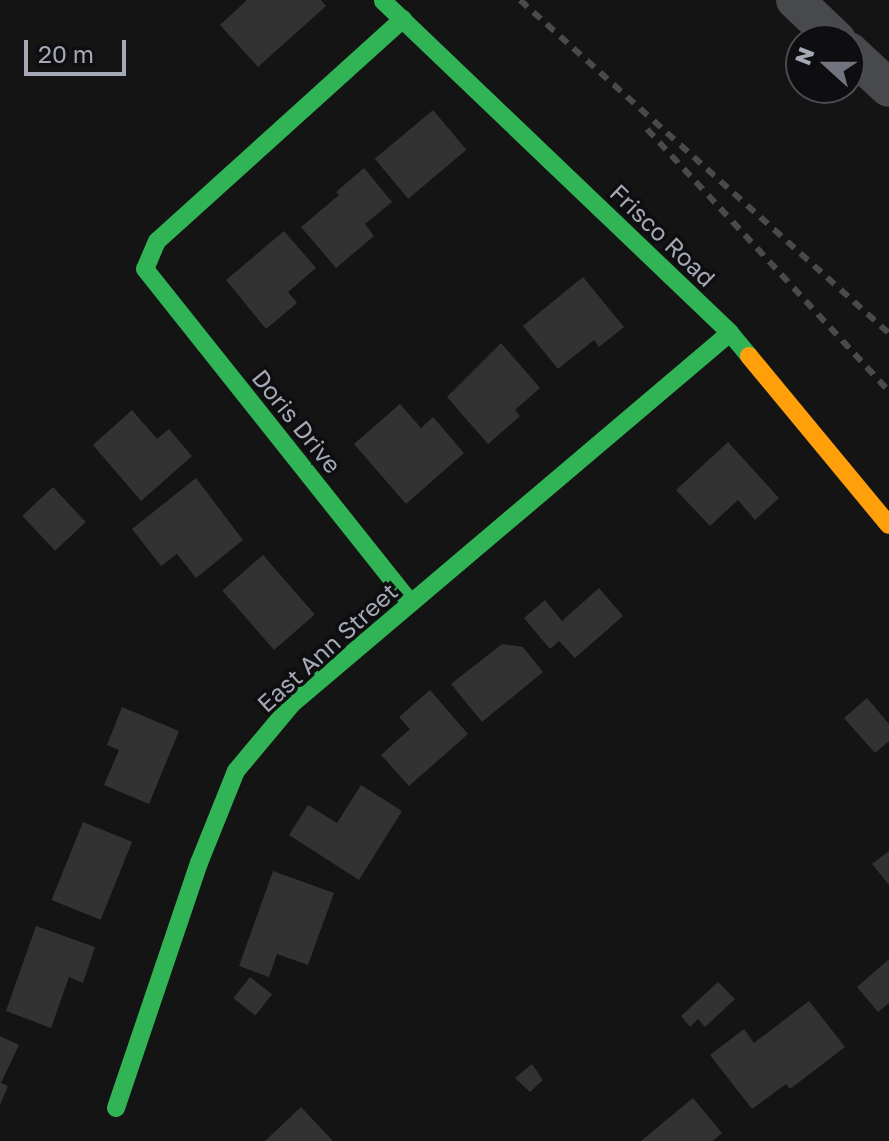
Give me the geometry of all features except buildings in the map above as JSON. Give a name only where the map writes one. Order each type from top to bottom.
[{"type":"street","name":"Frisco Road","points":[[382,0],[730,333],[889,525]]},
{"type":"street","points":[[795,0],[820,24]]},
{"type":"street","name":"Doris Drive","points":[[403,19],[157,241],[145,269],[411,603]]},
{"type":"street","points":[[865,66],[889,88]]},
{"type":"street","name":"East Ann Street","points":[[116,1108],[199,863],[236,771],[292,704],[730,333]]},
{"type":"railway","points":[[520,0],[889,334]]},
{"type":"railway","points":[[647,129],[889,391]]},
{"type":"traffic: fast","points":[[383,1],[730,333],[749,356]]},
{"type":"traffic: fast","points":[[403,19],[157,241],[145,269],[411,603]]},
{"type":"traffic: fast","points":[[116,1108],[199,863],[236,771],[292,704],[730,333]]},
{"type":"traffic: slow","points":[[749,356],[889,525]]}]
